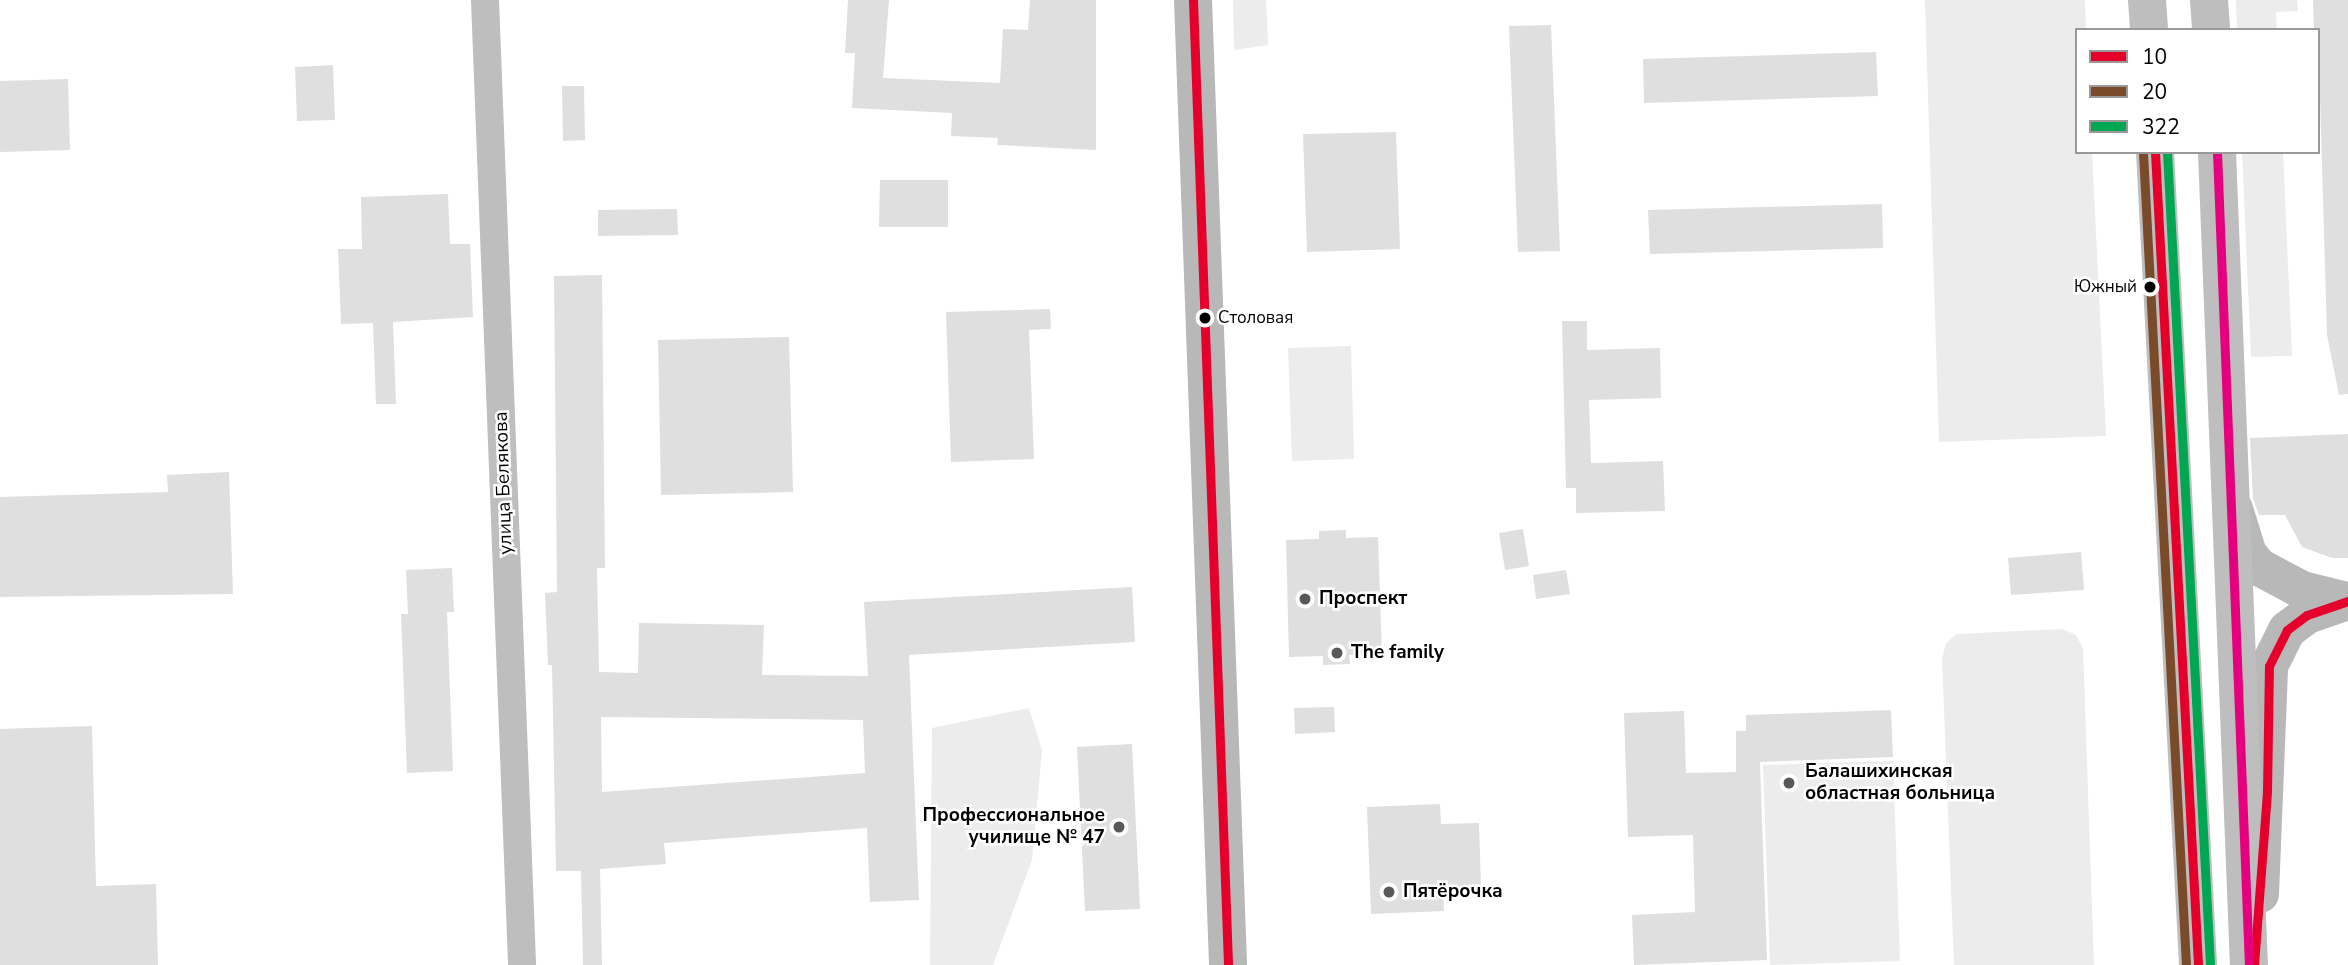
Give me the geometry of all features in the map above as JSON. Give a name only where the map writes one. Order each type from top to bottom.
[{"type":"highway","points":[[2147,0],[2148,28]]},
{"type":"highway","points":[[2209,0],[2211,28]]},
{"type":"highway","points":[[2155,154],[2198,965]]},
{"type":"highway","points":[[2217,154],[2228,487],[2249,965]]},
{"type":"main road","points":[[1193,0],[1228,965]]},
{"type":"main road","points":[[2228,487],[2240,534],[2259,567],[2302,590],[2347,601]]},
{"type":"main road","points":[[2254,965],[2267,792],[2269,666],[2287,630],[2307,615],[2347,601]]},
{"type":"street","name":"улица Белякова","points":[[485,0],[522,965]]},
{"type":"shaded area","points":[[1233,0],[1266,0],[1268,45],[1234,50]]},
{"type":"shaded area","points":[[1925,0],[2085,0],[2086,28],[2075,28],[2075,154],[2092,154],[2106,436],[1939,442]]},
{"type":"shaded area","points":[[2236,0],[2297,0],[2298,11],[2276,12],[2277,28],[2237,28]]},
{"type":"shaded area","points":[[2242,154],[2283,154],[2292,356],[2251,357]]},
{"type":"shaded area","points":[[1351,346],[1354,459],[1292,461],[1288,348]]},
{"type":"shaded area","points":[[2062,629],[2076,635],[2083,648],[2094,965],[1954,965],[1942,659],[1946,643],[1957,634]]},
{"type":"shaded area","points":[[1029,708],[1042,750],[1032,860],[993,965],[930,965],[932,728]]},
{"type":"shaded area","points":[[1893,761],[1900,961],[1770,965],[1763,765]]},
{"type":"building","points":[[848,0],[889,0],[883,78],[1000,83],[1003,29],[1028,30],[1030,0],[1096,0],[1096,150],[997,145],[998,138],[951,136],[952,113],[852,108],[855,53],[845,53]]},
{"type":"building","points":[[2313,0],[2348,0],[2348,394],[2339,395],[2327,335],[2320,28],[2314,28]]},
{"type":"building","points":[[1551,25],[1560,251],[1518,252],[1509,26]]},
{"type":"building","points":[[1876,52],[1878,96],[1644,103],[1643,59]]},
{"type":"building","points":[[333,65],[335,120],[297,121],[295,67]]},
{"type":"building","points":[[68,79],[70,150],[0,152],[0,81]]},
{"type":"building","points":[[562,86],[584,86],[585,140],[563,141]]},
{"type":"building","points":[[1396,132],[1400,249],[1307,252],[1303,134]]},
{"type":"building","points":[[880,180],[948,180],[948,227],[879,227]]},
{"type":"building","points":[[448,194],[450,244],[470,244],[473,317],[393,322],[396,404],[376,404],[373,323],[341,324],[338,249],[362,249],[361,197]]},
{"type":"building","points":[[1882,204],[1883,248],[1650,254],[1648,210]]},
{"type":"building","points":[[677,209],[678,235],[598,236],[598,210]]},
{"type":"building","points":[[602,275],[605,568],[597,568],[599,672],[638,673],[639,623],[764,625],[762,675],[868,676],[864,602],[1132,587],[1135,642],[909,655],[919,900],[870,902],[867,828],[664,843],[666,864],[600,869],[602,965],[583,965],[581,871],[556,871],[552,665],[548,665],[545,593],[557,592],[554,276]],"holes":[[[601,717],[863,720],[865,773],[602,792]]]},
{"type":"building","points":[[1050,309],[1051,329],[1029,330],[1034,459],[951,462],[946,312]]},
{"type":"building","points":[[1562,321],[1587,321],[1587,350],[1660,348],[1661,398],[1589,400],[1591,463],[1663,461],[1665,511],[1576,513],[1576,488],[1566,488]]},
{"type":"building","points":[[789,337],[793,492],[661,495],[658,340]]},
{"type":"building","points":[[2348,434],[2348,558],[2332,558],[2302,547],[2285,515],[2259,515],[2253,499],[2250,438]]},
{"type":"building","points":[[229,472],[233,594],[0,597],[0,497],[168,492],[167,475]]},
{"type":"building","points":[[1523,529],[1529,566],[1505,570],[1499,533]]},
{"type":"building","points":[[1346,530],[1346,538],[1378,537],[1382,655],[1349,655],[1350,664],[1323,665],[1323,656],[1289,657],[1286,540],[1319,539],[1319,531]]},
{"type":"building","points":[[2081,552],[2084,590],[2011,595],[2008,558]]},
{"type":"building","points":[[452,568],[454,612],[447,612],[453,771],[407,773],[401,614],[408,614],[406,570]]},
{"type":"building","points":[[1566,570],[1570,594],[1536,599],[1533,575]]},
{"type":"building","points":[[1334,707],[1335,732],[1295,734],[1294,708]]},
{"type":"building","points":[[1891,710],[1893,757],[1760,762],[1767,960],[1634,965],[1632,915],[1695,912],[1693,835],[1628,837],[1624,713],[1684,711],[1686,773],[1736,772],[1736,731],[1746,731],[1746,715]]},
{"type":"building","points":[[92,726],[96,886],[156,884],[158,965],[0,965],[0,729]]},
{"type":"building","points":[[1132,744],[1140,909],[1085,911],[1077,747]]},
{"type":"building","points":[[1440,804],[1441,824],[1479,823],[1481,887],[1443,888],[1444,911],[1371,914],[1367,807]]},
{"type":"transit line","name":"10","points":[[1193,0],[1228,965]]},
{"type":"transit line","name":"20","points":[[2143,154],[2186,965]]},
{"type":"transit line","name":"10","points":[[2155,154],[2198,965]]},
{"type":"transit line","name":"322","points":[[2167,154],[2210,964]]},
{"type":"transit line","points":[[2217,154],[2249,965]]},
{"type":"transit line","name":"10","points":[[2254,965],[2267,792],[2269,666],[2287,630],[2307,615],[2348,601]]},
{"type":"place","name":"Южный","points":[[2150,287]]},
{"type":"place","name":"Столовая","points":[[1205,318]]},
{"type":"place","name":"Проспект","points":[[1305,599]]},
{"type":"place","name":"The family","points":[[1337,653]]},
{"type":"place","name":"Балашихинская областная больница","points":[[1789,783]]},
{"type":"place","name":"Профессиональное училище № 47","points":[[1119,827]]},
{"type":"place","name":"Пятёрочка","points":[[1389,892]]}]
